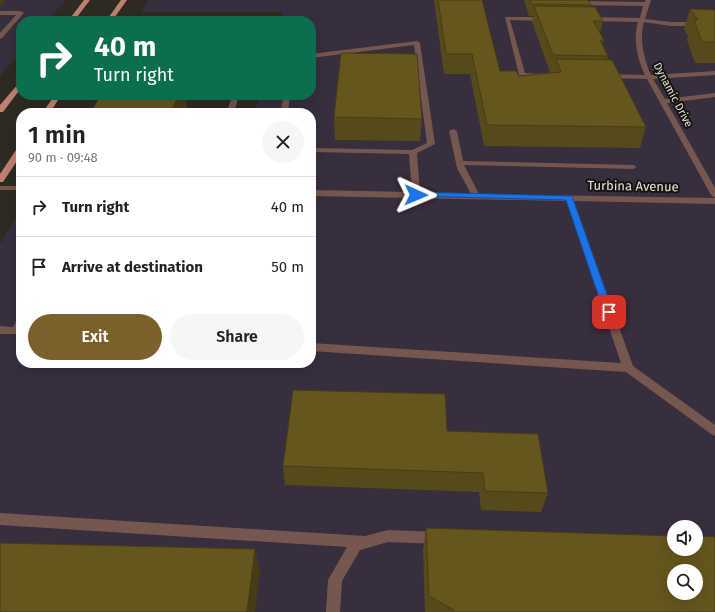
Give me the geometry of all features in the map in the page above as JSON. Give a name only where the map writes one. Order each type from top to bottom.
[{"type":"main road","points":[[75,16],[87,0]]},
{"type":"main road","points":[[113,16],[124,0]]},
{"type":"main road","points":[[0,110],[16,90]]},
{"type":"main road","points":[[0,180],[16,156]]},
{"type":"street","points":[[568,4],[647,2]]},
{"type":"street","name":"Dynamic Drive","points":[[647,2],[638,33],[643,64],[715,195]]},
{"type":"street","points":[[0,13],[21,13],[18,16]]},
{"type":"street","points":[[544,75],[522,75],[507,18],[553,19]]},
{"type":"street","points":[[0,37],[16,19]]},
{"type":"street","points":[[583,19],[642,20],[671,24],[715,24]]},
{"type":"street","points":[[316,55],[417,43],[431,144],[413,152],[316,150]]},
{"type":"street","points":[[596,76],[649,77],[715,73]]},
{"type":"street","points":[[663,101],[715,95]]},
{"type":"street","points":[[454,131],[460,163],[476,196]]},
{"type":"street","points":[[413,152],[416,195]]},
{"type":"street","points":[[460,163],[633,167]]},
{"type":"street","points":[[705,177],[715,177]]},
{"type":"street","points":[[0,188],[16,188]]},
{"type":"street","name":"Turbina Avenue","points":[[316,193],[715,201]]},
{"type":"street","points":[[569,198],[628,368]]},
{"type":"street","points":[[0,330],[16,331]]},
{"type":"street","points":[[316,347],[628,368],[715,430]]},
{"type":"street","points":[[0,519],[366,542]]},
{"type":"street","points":[[333,612],[335,580],[356,545],[388,536],[452,538]]},
{"type":"shaded area","points":[[0,0],[66,0],[52,16],[16,16],[16,57],[0,76]]},
{"type":"shaded area","points":[[149,0],[715,0],[715,612],[0,612],[0,244],[16,217],[16,368],[316,368],[316,108],[256,108],[259,100],[316,100],[316,16],[281,16],[282,12],[141,12]]},
{"type":"building","points":[[438,0],[482,0],[500,71],[516,71],[519,76],[561,72],[556,59],[612,60],[646,127],[487,125],[472,54],[446,54]]},
{"type":"building","points":[[530,0],[588,0],[591,5],[531,4]]},
{"type":"building","points":[[534,6],[595,7],[603,21],[593,21],[604,40],[600,40],[608,56],[553,55]]},
{"type":"building","points":[[690,9],[715,10],[715,42],[702,42],[694,20],[698,20]]},
{"type":"building","points":[[341,53],[417,54],[422,119],[334,117]]},
{"type":"building","points":[[98,100],[176,100],[172,108],[93,108]]},
{"type":"building","points":[[293,390],[445,394],[447,431],[538,434],[548,493],[485,491],[483,473],[283,466]]},
{"type":"building","points":[[426,528],[667,536],[667,556],[703,556],[703,536],[715,537],[715,612],[454,612],[454,610],[429,596]]},
{"type":"building","points":[[0,543],[255,549],[247,612],[0,612]]},
{"type":"route","points":[[416,195],[569,198],[609,312]]}]
